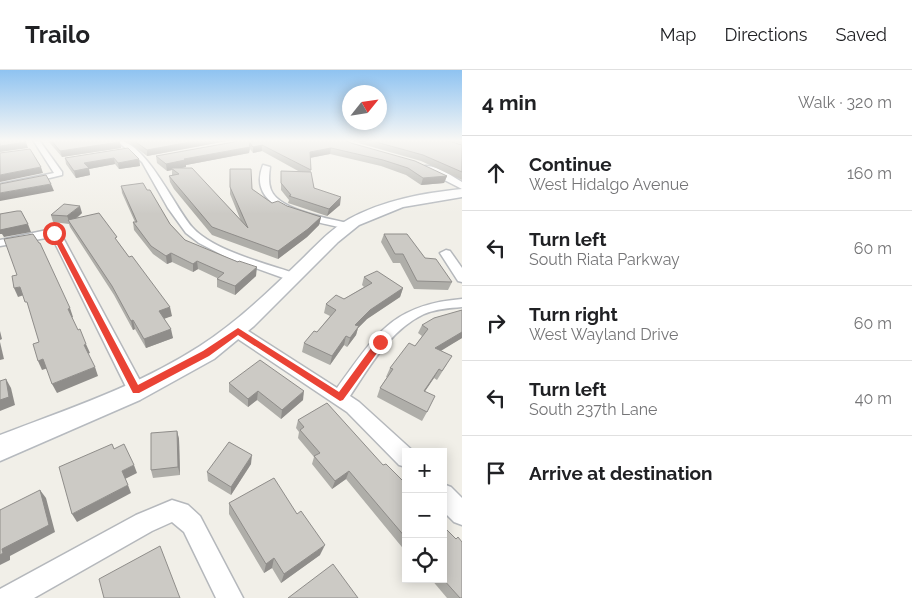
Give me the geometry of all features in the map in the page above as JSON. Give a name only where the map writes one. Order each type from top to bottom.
[{"type":"street","points":[[0,187],[58,175],[52,165]]},
{"type":"street","points":[[147,165],[155,181],[190,231],[202,241],[232,256],[293,277]]},
{"type":"street","points":[[422,166],[446,176],[462,186]]},
{"type":"street","points":[[266,167],[265,180],[267,192],[280,204],[348,226]]},
{"type":"street","points":[[0,448],[136,390],[206,354],[238,331],[348,226],[388,207],[434,196],[462,193]]},
{"type":"street","points":[[0,243],[51,232],[56,234],[136,390]]},
{"type":"street","points":[[446,253],[462,278]]},
{"type":"street","points":[[340,397],[388,332],[402,319],[416,311],[436,305],[462,303]]},
{"type":"street","points":[[238,331],[340,397],[402,454]]},
{"type":"street","points":[[447,499],[462,514]]},
{"type":"street","points":[[9,598],[156,517],[172,511],[180,513],[192,524],[230,598]]},
{"type":"building","points":[[0,165],[40,165],[41,167],[0,175]]},
{"type":"building","points":[[70,165],[86,165],[89,168],[74,171]]},
{"type":"building","points":[[300,165],[311,165],[311,170]]},
{"type":"building","points":[[397,165],[423,165],[447,176],[423,178],[408,168]]},
{"type":"building","points":[[445,165],[462,165],[462,172]]},
{"type":"building","points":[[171,168],[192,168],[248,228],[230,187],[230,169],[251,169],[252,189],[272,203],[278,201],[287,206],[321,217],[278,251],[212,227],[169,176],[179,174]]},
{"type":"building","points":[[281,171],[311,172],[314,188],[341,197],[329,209],[289,196],[291,195],[281,183]]},
{"type":"building","points":[[46,175],[51,184],[0,193],[0,184]]},
{"type":"building","points":[[143,183],[147,190],[150,190],[170,224],[185,240],[238,262],[257,267],[235,286],[217,279],[224,273],[197,261],[193,264],[171,253],[166,256],[151,246],[133,222],[137,222],[121,186]]},
{"type":"building","points":[[64,204],[80,206],[67,216],[51,215]]},
{"type":"building","points":[[21,211],[28,224],[0,230],[0,214]]},
{"type":"building","points":[[99,213],[129,257],[132,256],[170,307],[159,311],[171,329],[144,339],[133,320],[131,321],[112,286],[68,220]]},
{"type":"building","points":[[33,234],[40,243],[70,308],[68,309],[78,330],[80,329],[86,344],[84,345],[95,367],[52,384],[43,359],[38,361],[33,344],[39,342],[27,302],[25,302],[20,287],[14,288],[12,276],[17,275],[4,239]]},
{"type":"building","points":[[384,234],[407,234],[425,258],[436,259],[452,282],[417,281],[403,254],[395,254]]},
{"type":"building","points":[[377,271],[403,288],[370,310],[355,325],[359,326],[350,338],[346,336],[332,356],[304,343],[314,331],[317,332],[336,310],[326,304],[336,295],[344,299],[372,283],[364,277]]},
{"type":"building","points":[[462,310],[462,332],[435,348],[452,356],[442,371],[439,369],[424,391],[435,396],[427,412],[380,388],[393,369],[390,368],[409,343],[415,346],[428,329],[422,325],[434,318]]},
{"type":"building","points":[[260,360],[304,391],[282,410],[258,391],[248,399],[229,383]]},
{"type":"building","points":[[6,379],[9,397],[0,400],[0,381]]},
{"type":"building","points":[[327,403],[383,465],[386,464],[402,480],[402,533],[349,471],[335,481],[314,456],[320,453],[300,430],[304,427],[298,420]]},
{"type":"building","points":[[177,431],[178,467],[151,470],[151,433]]},
{"type":"building","points":[[229,442],[252,455],[231,487],[207,472]]},
{"type":"building","points":[[112,444],[114,449],[124,444],[134,465],[122,471],[128,485],[72,514],[59,467]]},
{"type":"building","points":[[274,478],[297,514],[301,511],[325,545],[284,574],[274,558],[266,564],[229,503]]},
{"type":"building","points":[[40,490],[49,525],[2,549],[3,553],[0,555],[0,510]]},
{"type":"building","points":[[447,530],[462,542],[462,598],[447,583]]},
{"type":"building","points":[[160,546],[180,598],[104,598],[99,579]]},
{"type":"building","points":[[333,564],[358,598],[288,598]]},
{"type":"route","points":[[54,233],[136,390],[206,354],[238,331],[340,397],[380,342]]}]
